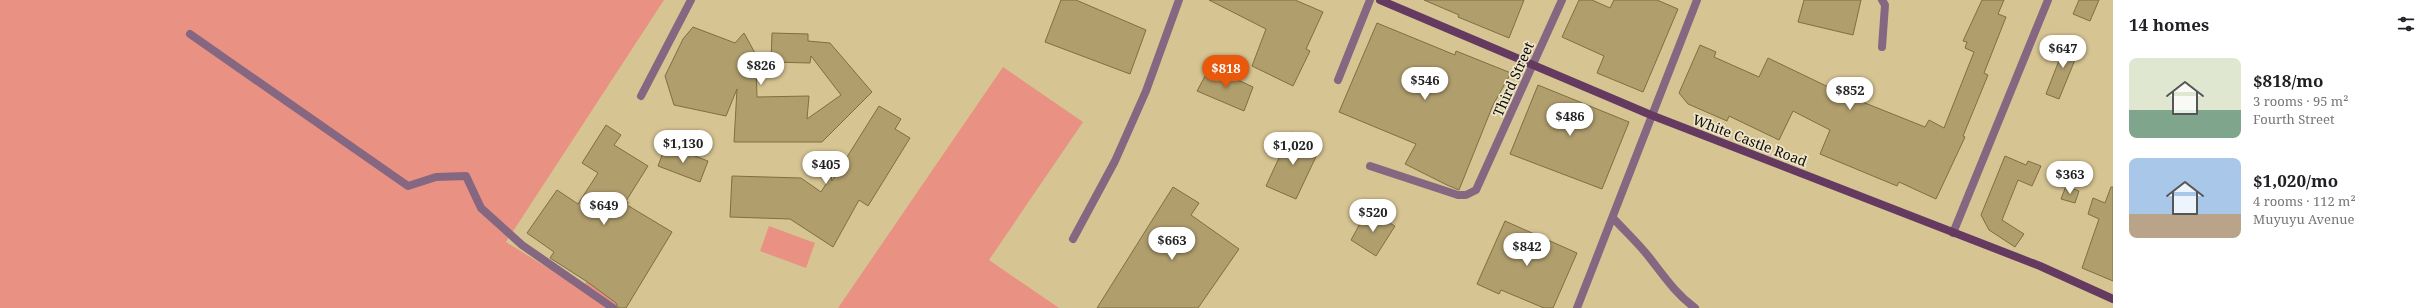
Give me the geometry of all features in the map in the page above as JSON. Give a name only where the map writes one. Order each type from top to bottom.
[{"type":"street","points":[[641,96],[691,0]]},
{"type":"street","points":[[1074,239],[1121,147],[1146,91],[1180,0]]},
{"type":"street","points":[[1338,80],[1370,0]]},
{"type":"street","name":"White Castle Road","points":[[1380,0],[1534,64],[1651,115],[2040,266],[2113,299]]},
{"type":"street","name":"Third Street","points":[[1370,166],[1458,195],[1466,195],[1476,190],[1562,0]]},
{"type":"street","points":[[1576,308],[1697,0]]},
{"type":"street","points":[[1882,0],[1885,5],[1882,48]]},
{"type":"street","points":[[1953,233],[2048,0]]},
{"type":"street","points":[[190,34],[408,186],[436,177],[466,176],[481,208],[492,219],[522,245],[613,308]]},
{"type":"street","points":[[1612,218],[1649,257],[1666,282],[1681,298],[1695,308]]},
{"type":"shaded area","points":[[0,0],[664,0],[506,242],[582,289],[630,207],[672,232],[626,308],[0,308]]},
{"type":"shaded area","points":[[1003,67],[1083,122],[989,260],[1059,308],[838,308]]},
{"type":"shaded area","points":[[769,226],[815,243],[806,268],[760,251]]},
{"type":"building","points":[[1061,0],[1076,0],[1146,30],[1130,74],[1045,42]]},
{"type":"building","points":[[1209,0],[1295,0],[1323,12],[1306,49],[1310,51],[1293,86],[1252,66],[1266,29]]},
{"type":"building","points":[[1424,0],[1524,0],[1509,38],[1458,17],[1459,15]]},
{"type":"building","points":[[1579,0],[1592,0],[1610,8],[1614,0],[1657,0],[1678,9],[1643,92],[1597,73],[1604,56],[1562,37]]},
{"type":"building","points":[[1804,0],[1861,0],[1853,35],[1798,22]]},
{"type":"building","points":[[1982,0],[2004,0],[1998,14],[2006,17],[1984,73],[1988,75],[1963,136],[1965,137],[1936,199],[1899,182],[1897,186],[1820,154],[1830,130],[1793,111],[1779,140],[1729,116],[1727,121],[1688,104],[1679,93],[1700,45],[1716,52],[1714,57],[1759,77],[1768,58],[1845,95],[1925,127],[1929,120],[1944,128],[1974,52],[1965,48],[1967,42],[1963,41]]},
{"type":"building","points":[[2079,0],[2099,0],[2090,21],[2073,14]]},
{"type":"building","points":[[1377,23],[1455,55],[1456,51],[1511,73],[1493,105],[1459,190],[1405,164],[1416,144],[1339,112]]},
{"type":"building","points":[[693,27],[735,43],[744,33],[761,64],[756,66],[757,97],[809,96],[807,119],[841,95],[811,56],[810,63],[771,62],[772,33],[808,34],[808,41],[830,43],[872,92],[822,142],[734,142],[737,89],[726,116],[674,105],[665,76],[683,39]]},
{"type":"building","points":[[2067,40],[2081,45],[2059,99],[2046,94]]},
{"type":"building","points":[[1210,67],[1253,87],[1244,111],[1197,91]]},
{"type":"building","points":[[1538,85],[1629,122],[1602,189],[1510,154]]},
{"type":"building","points":[[879,106],[901,119],[895,129],[910,138],[868,206],[859,200],[833,247],[790,219],[730,217],[732,176],[801,178],[821,192],[831,176],[832,181]]},
{"type":"building","points":[[606,125],[621,135],[614,145],[648,166],[626,201],[628,202],[627,205],[672,232],[626,308],[618,308],[616,303],[586,281],[550,258],[554,252],[527,233],[557,190],[578,204],[598,173],[582,163]]},
{"type":"building","points":[[1291,132],[1321,146],[1296,199],[1266,186]]},
{"type":"building","points":[[666,145],[708,161],[700,182],[658,166]]},
{"type":"building","points":[[2005,156],[2026,165],[2028,161],[2041,166],[2032,186],[2018,180],[2002,220],[2024,234],[2015,247],[1989,230],[1981,215]]},
{"type":"building","points":[[2066,186],[2079,191],[2075,203],[2061,199]]},
{"type":"building","points":[[1173,187],[1199,203],[1191,215],[1239,249],[1198,308],[1097,308]]},
{"type":"building","points":[[2111,187],[2113,187],[2113,281],[2082,268],[2099,219],[2088,214],[2093,198],[2105,203]]},
{"type":"building","points":[[1367,211],[1395,226],[1376,256],[1351,240]]},
{"type":"building","points":[[1505,221],[1577,253],[1553,308],[1544,308],[1501,290],[1499,294],[1477,284]]}]
